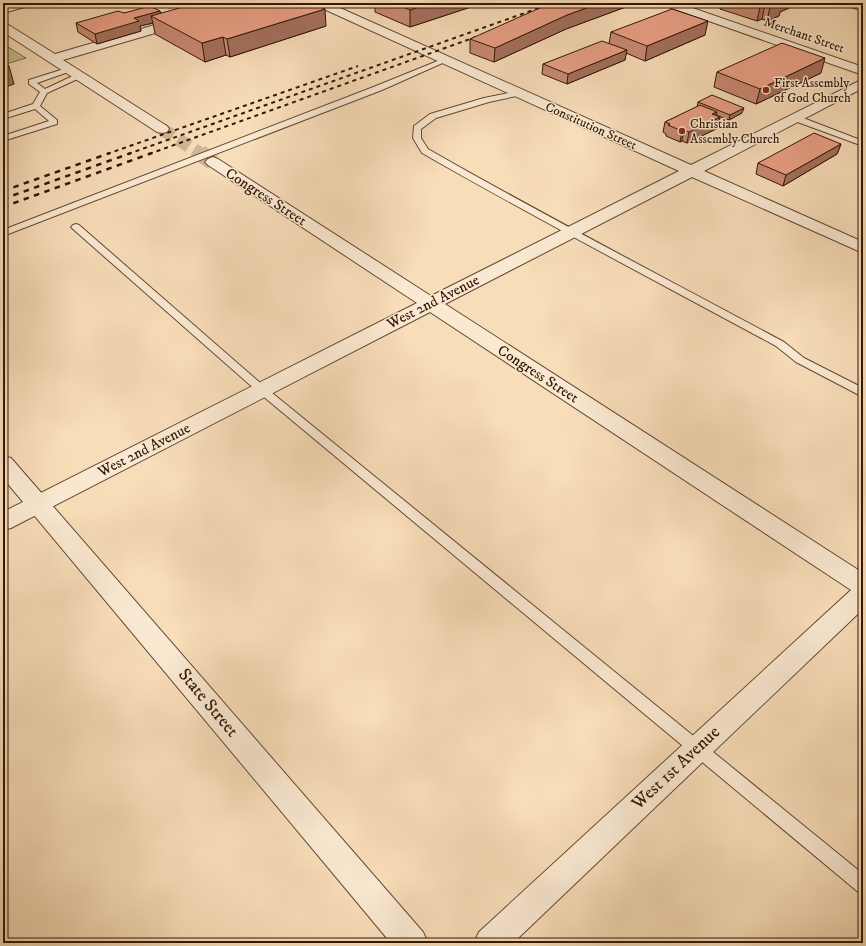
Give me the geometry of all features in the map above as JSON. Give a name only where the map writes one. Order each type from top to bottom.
[{"type":"street","points":[[3,10],[28,3]]},
{"type":"street","name":"Constitution Street","points":[[319,3],[863,248]]},
{"type":"street","name":"Merchant Street","points":[[667,3],[863,71]]},
{"type":"street","points":[[52,59],[194,18]]},
{"type":"street","points":[[3,27],[162,129]]},
{"type":"street","name":"West 2nd Avenue","points":[[3,522],[574,232],[863,83]]},
{"type":"street","name":"Congress Street","points":[[213,162],[863,584]]},
{"type":"street","name":"State Street","points":[[3,463],[412,943]]},
{"type":"street","name":"West 1st Avenue","points":[[490,943],[863,594]]},
{"type":"lane","points":[[842,3],[863,9]]},
{"type":"lane","points":[[3,232],[379,88],[445,60]]},
{"type":"lane","points":[[44,92],[32,82],[75,73]]},
{"type":"lane","points":[[3,117],[36,106],[44,92],[75,73]]},
{"type":"lane","points":[[518,93],[487,100],[433,116],[417,128],[417,138],[425,151],[525,208],[574,232],[780,344],[800,360],[863,393]]},
{"type":"lane","points":[[3,139],[54,122],[36,106]]},
{"type":"lane","points":[[795,118],[863,144]]},
{"type":"lane","points":[[76,227],[262,390],[863,885]]},
{"type":"shaded area","points":[[3,44],[26,58],[3,65]]},
{"type":"building","points":[[197,3],[313,3],[325,9],[227,39],[223,37],[202,43],[151,16]]},
{"type":"building","points":[[393,3],[431,3],[410,10]]},
{"type":"building","points":[[555,3],[600,3],[567,15],[495,48],[470,39],[542,7]]},
{"type":"building","points":[[747,3],[779,3],[770,7],[765,5],[760,7]]},
{"type":"building","points":[[150,6],[160,11],[134,18],[139,21],[95,34],[76,23],[118,11],[124,13]]},
{"type":"building","points":[[672,9],[708,21],[647,46],[611,32]]},
{"type":"building","points":[[602,41],[627,50],[568,74],[543,64]]},
{"type":"building","points":[[782,43],[825,58],[760,89],[717,72]]},
{"type":"building","points":[[3,61],[9,66],[3,67]]},
{"type":"building","points":[[712,95],[744,108],[730,115],[698,102]]},
{"type":"building","points":[[700,105],[717,112],[712,114],[720,117],[689,132],[684,130],[682,131],[668,125],[670,124],[665,122]]},
{"type":"building","points":[[814,133],[841,144],[786,175],[758,163]]},
{"type":"tunnel","points":[[162,129],[201,154]]},
{"type":"tunnel","points":[[200,153],[213,162]]},
{"type":"railway","points":[[128,154],[553,3]]},
{"type":"railway","points":[[149,154],[484,34]]},
{"type":"railway","points":[[107,154],[358,66]]},
{"type":"railway","points":[[3,191],[110,153]]},
{"type":"railway","points":[[3,199],[131,153]]},
{"type":"railway","points":[[3,207],[152,153]]},
{"type":"place","name":"First Assembly of God Church","points":[[766,90]]},
{"type":"place","name":"Christian Assembly Church","points":[[682,131]]}]
